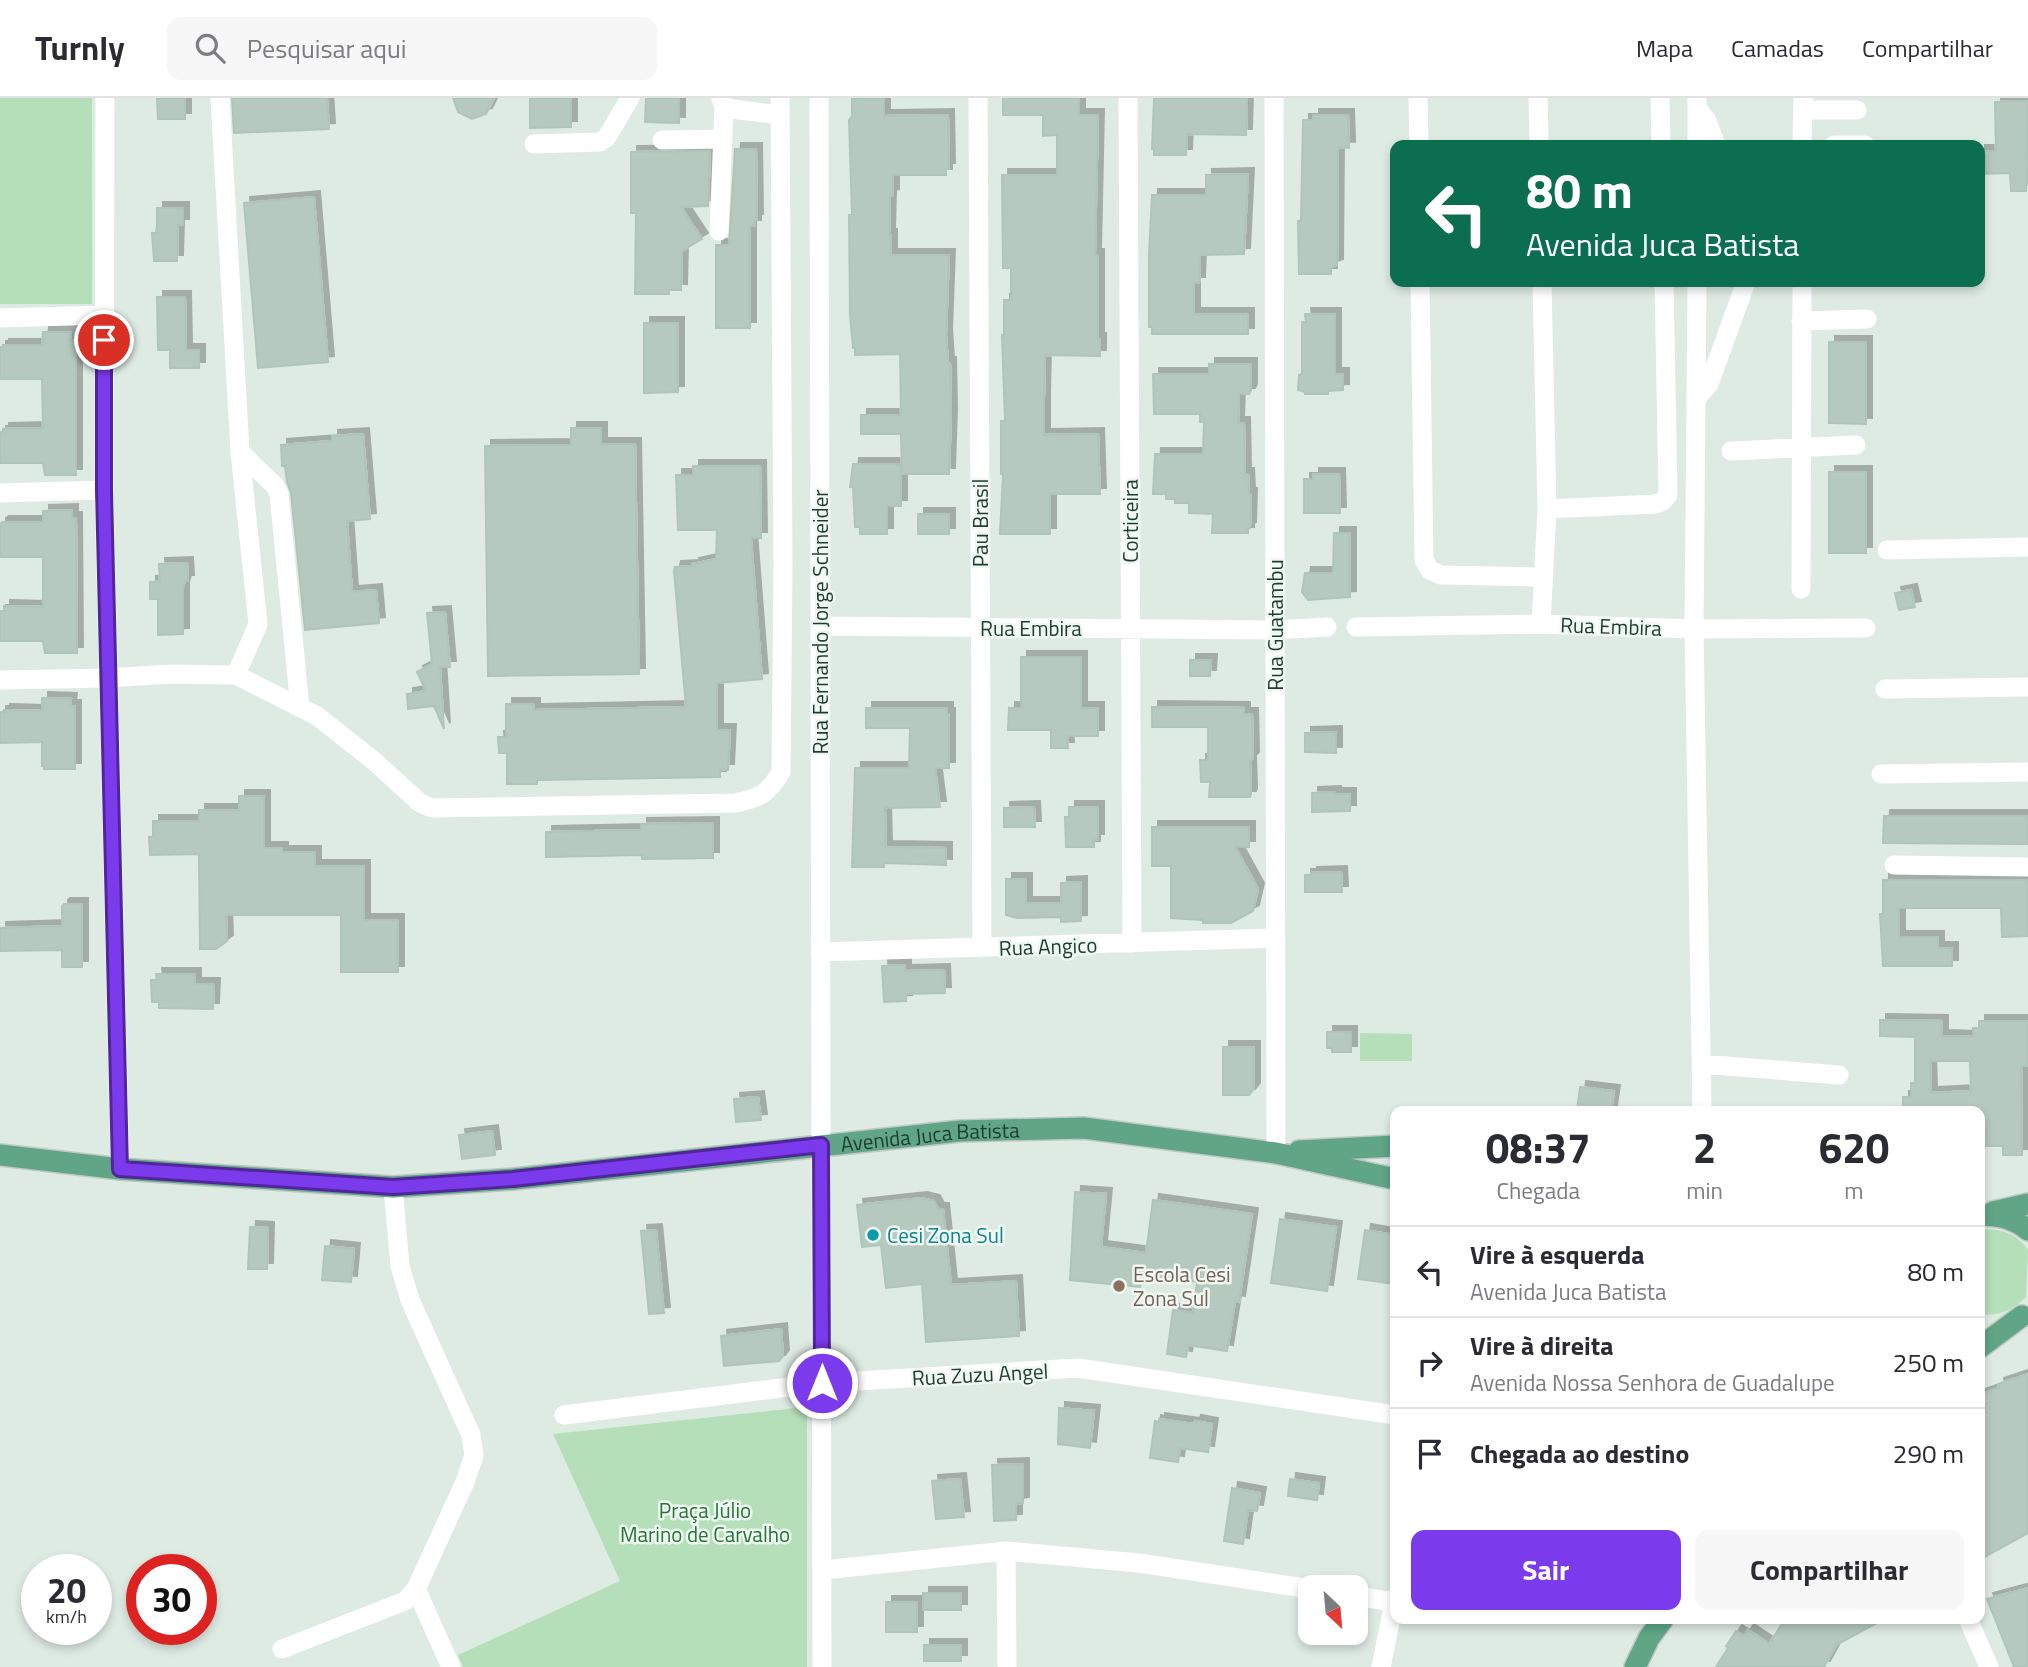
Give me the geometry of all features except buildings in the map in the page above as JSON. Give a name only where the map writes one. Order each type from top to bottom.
[{"type":"main road","name":"Avenida Juca Batista","points":[[0,1156],[120,1169],[393,1187],[513,1179],[960,1130],[1084,1128],[1276,1153],[1390,1178]]},
{"type":"main road","name":"Avenida Juca Batista","points":[[1276,1153],[1390,1145]]},
{"type":"main road","points":[[1390,1146],[1380,1148],[1373,1162],[1376,1171],[1390,1178]]},
{"type":"main road","points":[[1985,1214],[2028,1204]]},
{"type":"main road","points":[[1985,1215],[2011,1220],[2028,1230]]},
{"type":"main road","points":[[1985,1327],[2008,1324],[2025,1314]]},
{"type":"main road","points":[[1985,1344],[2025,1314]]},
{"type":"main road","points":[[1635,1667],[1659,1624]]},
{"type":"street","points":[[105,98],[104,490],[120,1169]]},
{"type":"street","points":[[220,98],[240,452],[258,624],[236,676]]},
{"type":"street","points":[[534,144],[600,142],[607,137],[630,98]]},
{"type":"street","name":"Rua Fernando Jorge Schneider","points":[[819,98],[823,1570],[821,1667]]},
{"type":"street","name":"Pau Brasil","points":[[978,98],[982,948]]},
{"type":"street","name":"Corticeira","points":[[1128,98],[1132,943]]},
{"type":"street","name":"Rua Guatambu","points":[[1274,98],[1276,1153]]},
{"type":"street","points":[[1418,98],[1419,140]]},
{"type":"street","points":[[1538,98],[1539,140]]},
{"type":"street","points":[[1660,98],[1661,140]]},
{"type":"street","points":[[0,680],[171,674],[236,676],[317,716],[421,803],[432,808],[735,803],[755,799],[771,789],[781,772],[783,566],[780,107],[723,103],[719,231]]},
{"type":"street","points":[[1697,103],[1697,140]]},
{"type":"street","points":[[1697,103],[1714,140]]},
{"type":"street","points":[[1802,140],[1803,104],[1857,110]]},
{"type":"street","points":[[662,140],[722,139]]},
{"type":"street","points":[[1420,287],[1424,560],[1430,570],[1441,575],[1542,577]]},
{"type":"street","points":[[1541,624],[1547,509],[1542,287]]},
{"type":"street","points":[[1547,509],[1656,504],[1668,495],[1664,287]]},
{"type":"street","points":[[1697,287],[1694,629],[1702,1106]]},
{"type":"street","points":[[1697,397],[1709,384],[1744,287]]},
{"type":"street","points":[[1801,589],[1802,287]]},
{"type":"street","points":[[0,318],[105,315]]},
{"type":"street","points":[[1801,321],[1867,319]]},
{"type":"street","points":[[1731,451],[1856,445]]},
{"type":"street","points":[[240,452],[275,486],[279,494],[300,708]]},
{"type":"street","points":[[0,493],[104,490]]},
{"type":"street","points":[[1887,550],[2028,547]]},
{"type":"street","name":"Rua Embira","points":[[1356,627],[1541,624],[1694,629],[1866,628]]},
{"type":"street","name":"Rua Embira","points":[[820,626],[1275,630],[1327,627]]},
{"type":"street","points":[[1885,689],[2028,687]]},
{"type":"street","points":[[1881,774],[2028,772]]},
{"type":"street","points":[[1894,865],[2028,867]]},
{"type":"street","name":"Rua Angico","points":[[820,952],[1276,939]]},
{"type":"street","points":[[1702,1064],[1839,1075]]},
{"type":"street","points":[[282,1649],[405,1601],[416,1589],[465,1482],[474,1455],[471,1435],[410,1300],[400,1266],[393,1187]]},
{"type":"street","name":"Rua Zuzu Angel","points":[[564,1415],[822,1383],[1078,1368],[1390,1414]]},
{"type":"street","points":[[1006,1551],[1007,1667]]},
{"type":"street","points":[[823,1570],[1006,1551],[1139,1563],[1298,1587]]},
{"type":"street","points":[[416,1589],[451,1667]]},
{"type":"street","points":[[1368,1597],[1390,1600]]},
{"type":"street","points":[[1381,1667],[1390,1621]]},
{"type":"street","points":[[1970,1624],[1989,1667]]},
{"type":"green space","points":[[0,98],[92,98],[92,304],[0,304]]},
{"type":"green space","points":[[1360,1033],[1412,1034],[1412,1061],[1360,1061]]},
{"type":"green space","points":[[1985,1229],[2008,1233],[2028,1250],[2026,1297],[2010,1309],[1985,1314]]},
{"type":"green space","name":"Praça Júlio Marino de Carvalho","points":[[807,1407],[807,1667],[463,1667],[458,1655],[620,1581],[553,1434]]},
{"type":"place","name":"Cesi Zona Sul","points":[[873,1235]]},
{"type":"place","name":"Escola Cesi Zona Sul","points":[[1119,1286]]},
{"type":"route","points":[[104,340],[104,490],[120,1169],[393,1187],[513,1179],[821,1145],[822,1383]]}]
